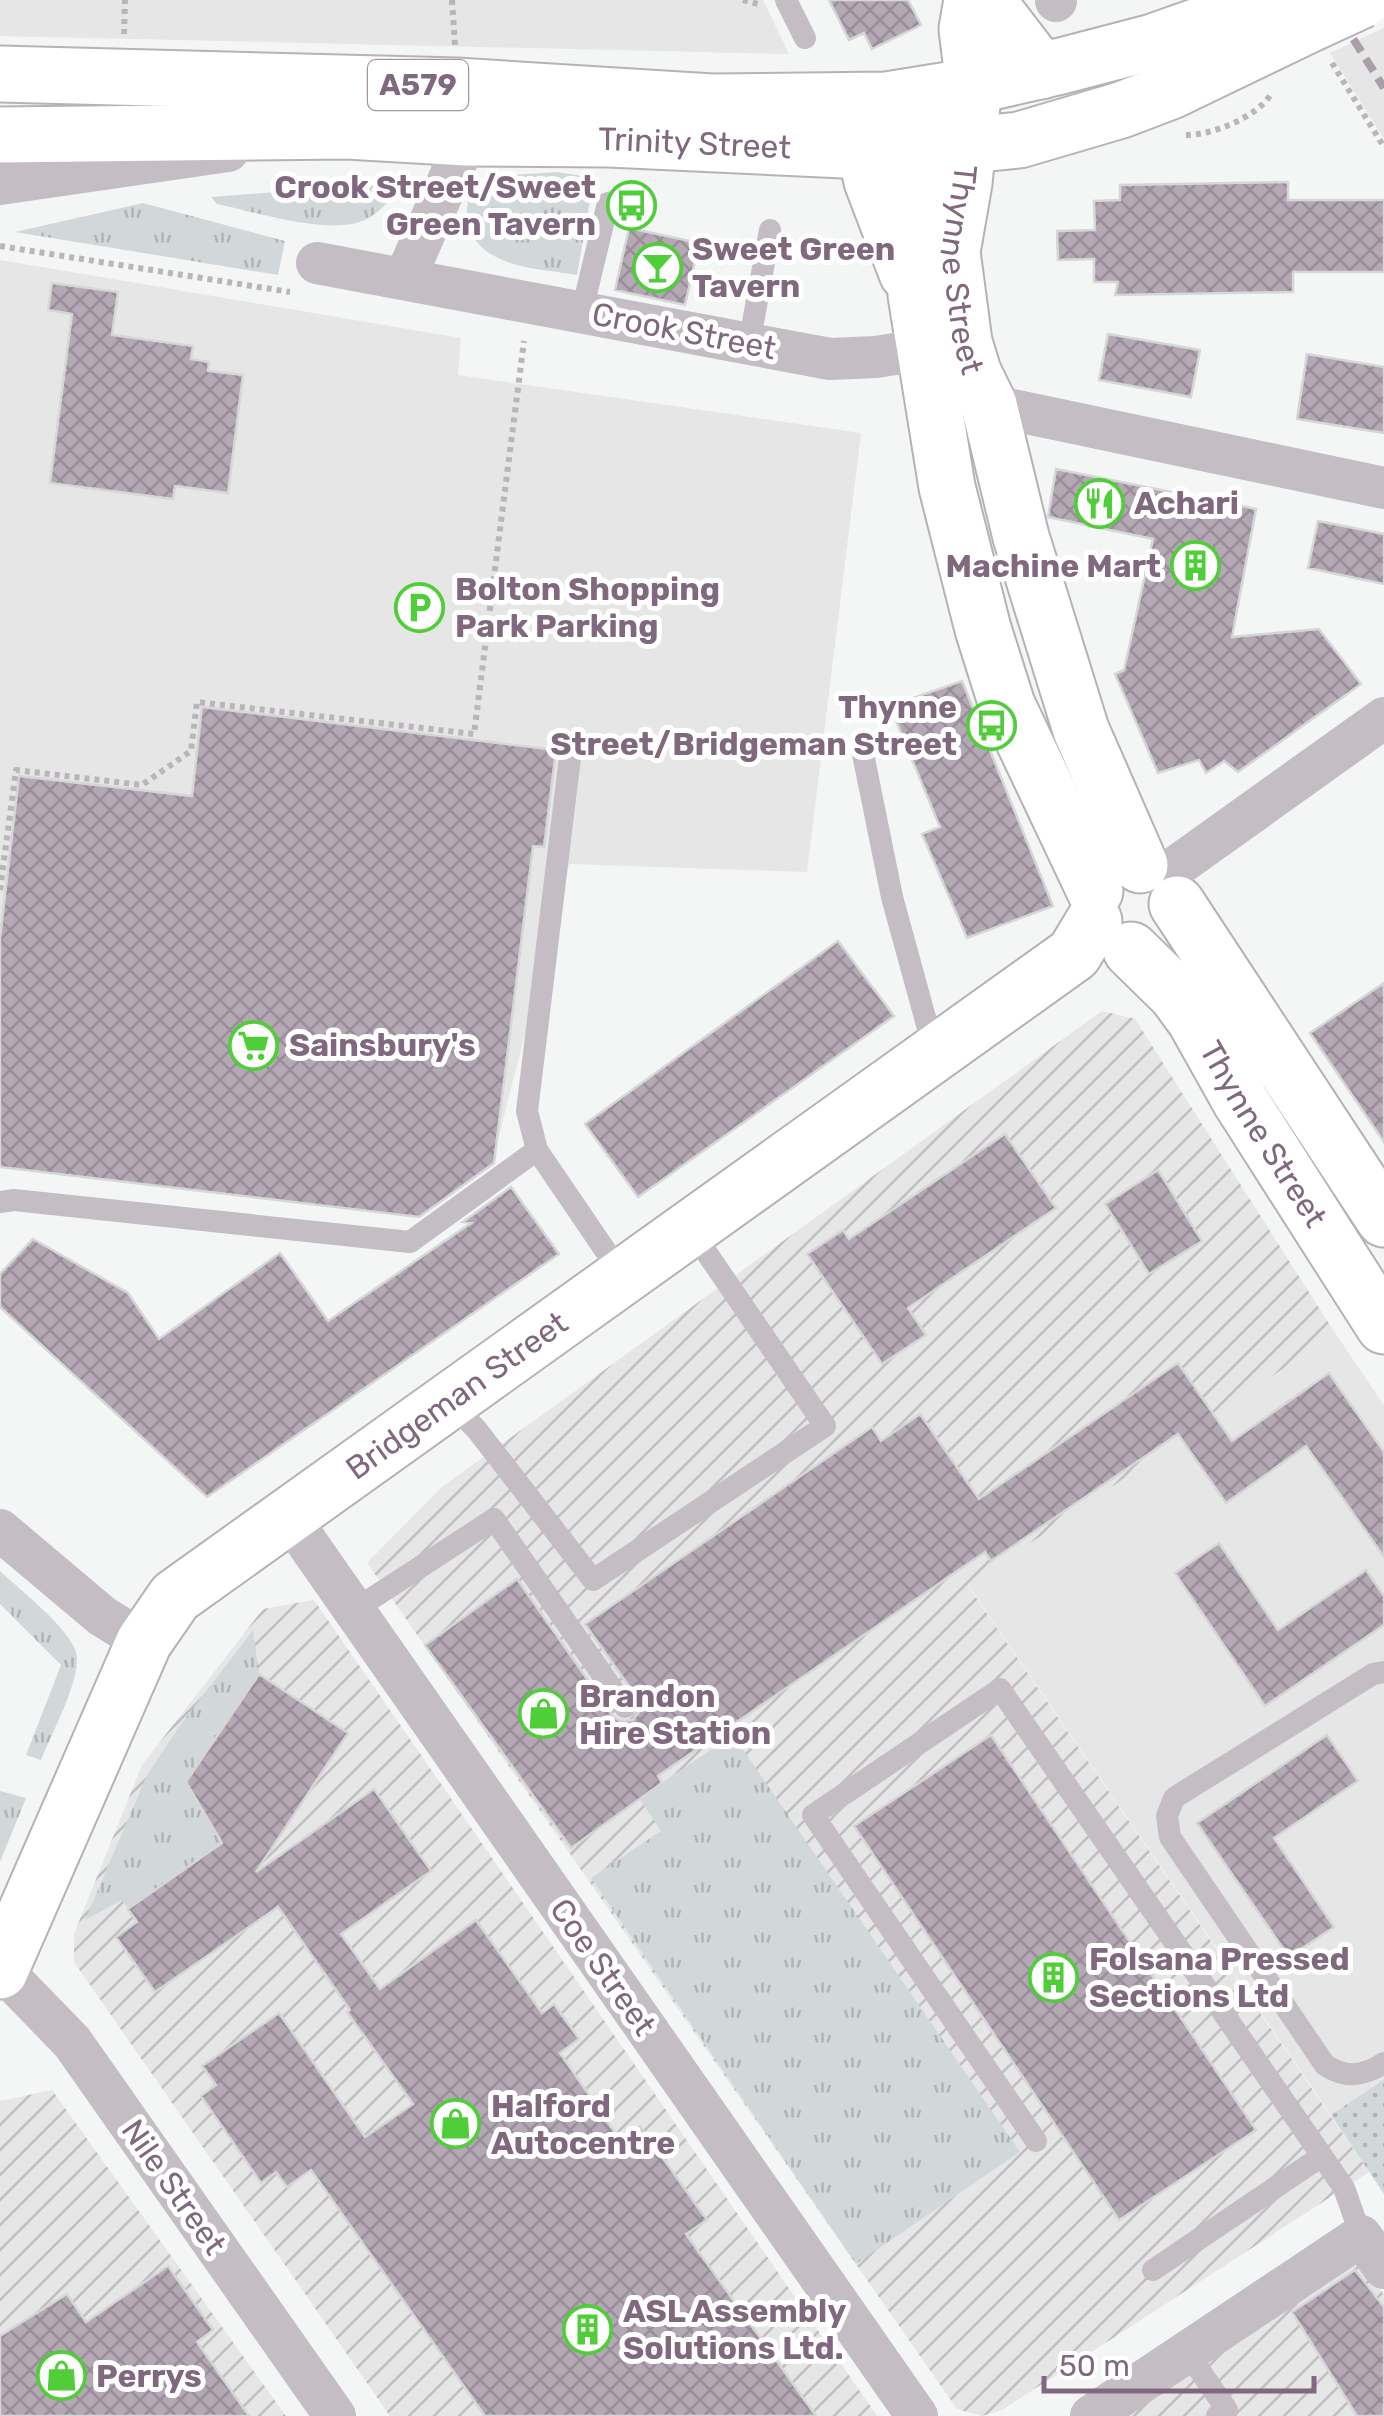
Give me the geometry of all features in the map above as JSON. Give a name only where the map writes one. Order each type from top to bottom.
[{"type":"street","name":"Trinity Street","points":[[0,135],[347,131],[866,151],[944,148],[1018,140],[1121,110],[1171,91],[1302,24],[1362,0]]},
{"type":"street","points":[[973,2],[1001,20],[1042,71]]},
{"type":"street","name":"Thynne Street","points":[[973,2],[967,29],[974,86],[944,148],[921,242],[916,295],[944,347],[973,372],[990,405],[1021,537],[1080,730],[1124,914],[1384,1219]]},
{"type":"street","name":"Trinity Street","points":[[0,74],[457,86],[712,102],[887,100],[974,86],[1152,42],[1302,24]]},
{"type":"street","points":[[0,184],[158,163],[347,131]]},
{"type":"street","points":[[404,278],[467,138]]},
{"type":"street","name":"Thynne Street","points":[[944,148],[952,252],[944,347],[947,487],[1007,704],[1124,914],[1384,1326]]},
{"type":"street","points":[[866,151],[872,181],[916,295]]},
{"type":"street","name":"Crook Street","points":[[317,263],[830,359],[944,347]]},
{"type":"street","points":[[990,405],[1384,488]]},
{"type":"street","name":"Bridgeman Street","points":[[0,1970],[144,1642],[175,1597],[935,1054],[1384,718]]},
{"type":"street","name":"Coe Street","points":[[289,1517],[917,2416]]},
{"type":"street","points":[[0,1530],[102,1616],[144,1642]]},
{"type":"street","name":"Nile Street","points":[[0,1970],[72,2042],[331,2415]]},
{"type":"street","points":[[1091,2416],[1188,2352],[1373,2252]]},
{"type":"lane","points":[[786,0],[805,38]]},
{"type":"lane","points":[[582,312],[608,203]]},
{"type":"lane","points":[[749,344],[770,230]]},
{"type":"lane","points":[[572,741],[527,1111],[537,1150],[624,1278]]},
{"type":"lane","points":[[862,750],[892,896],[935,1054]]},
{"type":"lane","points":[[0,1202],[14,1200],[410,1242],[537,1150]]},
{"type":"lane","points":[[450,1402],[477,1430],[593,1580],[825,1426],[691,1230]]},
{"type":"lane","points":[[354,1610],[494,1519],[625,1707]]},
{"type":"lane","points":[[1384,1672],[1372,1674],[1174,1798],[1168,1816],[1170,1836],[1325,2065],[1340,2075],[1354,2075],[1384,2062]]},
{"type":"lane","points":[[1036,2140],[813,1815],[1000,1689],[1344,2188],[1373,2252]]},
{"type":"lane","points":[[1153,2270],[1322,2156]]},
{"type":"lane","points":[[1188,2352],[1226,2410],[1217,2416]]},
{"type":"path","points":[[1302,24],[1384,147]]},
{"type":"path","points":[[1181,135],[1197,135],[1252,112],[1266,102],[1277,81]]},
{"type":"path","points":[[0,246],[310,295],[317,263]]},
{"type":"path","points":[[0,890],[16,770],[142,785],[191,751],[197,702],[474,734],[528,301]]},
{"type":"shaded area","points":[[0,0],[763,0],[789,54],[0,36]]},
{"type":"shaded area","points":[[1384,28],[1384,139],[1330,53]]},
{"type":"shaded area","points":[[0,260],[461,338],[458,375],[861,433],[807,872],[569,864],[495,1151],[0,1167]]},
{"type":"shaded area","points":[[1102,1011],[1135,1019],[1335,1333],[968,1586],[1369,2172],[1002,2410],[982,2416],[957,2409],[367,1563],[442,1487]]},
{"type":"shaded area","points":[[1335,1333],[1384,1405],[1384,2079],[1331,2115],[968,1585]]},
{"type":"shaded area","points":[[314,1600],[877,2416],[390,2416],[74,1962],[74,1934],[142,1765],[263,1609]]},
{"type":"shaded area","points":[[52,2090],[286,2416],[0,2416],[0,2101]]},
{"type":"shaded area","points":[[1358,2252],[1384,2295],[1384,2416],[1120,2416]]},
{"type":"green space","points":[[557,172],[594,178],[577,275],[499,259],[475,240],[467,223],[468,195],[496,176]]},
{"type":"green space","points":[[397,183],[402,189],[380,210],[350,224],[292,221],[217,204],[211,197]]},
{"type":"green space","points":[[143,203],[285,241],[278,275],[15,232]]},
{"type":"green space","points":[[0,1571],[57,1624],[77,1657],[69,1695],[41,1760],[26,1755],[61,1665],[0,1604]]},
{"type":"green space","points":[[253,1630],[259,1674],[186,1782],[223,1843],[128,1909],[122,1900],[85,1920],[147,1775]]},
{"type":"green space","points":[[733,1735],[1020,2152],[856,2264],[591,1878],[661,1831],[639,1798]]},
{"type":"green space","points":[[0,1791],[26,1798],[0,1862]]},
{"type":"green space","points":[[1384,2079],[1384,2194],[1331,2115]]},
{"type":"building","points":[[829,0],[908,0],[921,25],[872,49],[864,33],[849,40]]},
{"type":"building","points":[[1288,182],[1288,200],[1384,200],[1384,272],[1293,272],[1293,292],[1115,295],[1118,282],[1094,282],[1094,259],[1058,260],[1057,231],[1095,230],[1094,201],[1120,200],[1120,185]]},
{"type":"building","name":"Sweet Green Tavern","points":[[629,228],[699,243],[685,305],[615,290]]},
{"type":"building","points":[[52,283],[118,292],[112,335],[193,346],[191,359],[209,362],[208,371],[243,375],[228,493],[175,486],[173,499],[50,483],[72,314],[48,310]]},
{"type":"building","points":[[1108,334],[1200,350],[1191,397],[1099,380]]},
{"type":"building","points":[[1307,354],[1384,367],[1384,433],[1297,419]]},
{"type":"building","points":[[1056,469],[1256,509],[1232,637],[1319,629],[1361,684],[1238,772],[1224,761],[1206,773],[1199,760],[1158,773],[1115,674],[1124,670],[1153,539],[1048,517]]},
{"type":"building","points":[[1318,521],[1384,534],[1384,584],[1308,568]]},
{"type":"building","points":[[962,681],[1053,906],[967,938],[922,834],[940,827],[890,706]]},
{"type":"building","name":"Sainsbury's","points":[[202,707],[556,750],[544,847],[533,846],[494,1163],[419,1217],[0,1167],[0,938],[19,776],[192,796]]},
{"type":"building","points":[[838,941],[894,1016],[638,1197],[585,1124]]},
{"type":"building","points":[[1384,983],[1384,1142],[1310,1033]]},
{"type":"building","points":[[1005,1134],[1056,1208],[908,1308],[926,1335],[882,1364],[807,1254],[843,1230],[849,1239]]},
{"type":"building","points":[[1158,1170],[1202,1241],[1149,1274],[1105,1204]]},
{"type":"building","points":[[511,1187],[559,1254],[207,1497],[0,1307],[0,1274],[33,1239],[128,1293],[159,1339],[280,1253],[328,1321],[471,1223],[463,1222]]},
{"type":"building","points":[[1178,1363],[1232,1441],[1329,1373],[1384,1452],[1384,1557],[1306,1446],[1226,1503],[1178,1434],[991,1561],[985,1552],[658,1776],[662,1783],[571,1848],[425,1645],[517,1579],[613,1716],[620,1721],[633,1720],[639,1712],[638,1699],[585,1624],[872,1427],[881,1441],[920,1414],[979,1499]]},
{"type":"building","points":[[1219,1543],[1278,1630],[1366,1570],[1384,1596],[1384,1625],[1265,1706],[1175,1573]]},
{"type":"building","points":[[259,1674],[348,1733],[256,1872],[374,1789],[431,1871],[341,1934],[380,1989],[476,1920],[542,2013],[554,2004],[579,2039],[560,2053],[620,2140],[640,2126],[707,2220],[686,2234],[816,2416],[485,2416],[311,2170],[287,2187],[276,2172],[261,2183],[201,2096],[216,2085],[202,2066],[279,2013],[365,2137],[413,2104],[278,1907],[155,1992],[116,1937],[137,1922],[128,1909],[222,1843],[186,1782]]},
{"type":"building","name":"Folsana Pressed Sections Ltd","points":[[991,1735],[1256,2130],[1119,2220],[854,1826]]},
{"type":"building","points":[[1327,1735],[1358,1781],[1274,1838],[1334,1927],[1289,1957],[1197,1823]]},
{"type":"building","points":[[168,2266],[213,2330],[197,2342],[249,2416],[0,2416],[0,2336],[67,2294],[86,2322]]},
{"type":"building","points":[[1355,2270],[1384,2307],[1384,2416],[1357,2416],[1292,2312]]},
{"type":"railway","points":[[1329,0],[1384,88]]},
{"type":"place","name":"Crook Street/Sweet Green Tavern","points":[[631,205]]},
{"type":"place","name":"Sweet Green Tavern","points":[[657,267]]},
{"type":"place","name":"Achari","points":[[1099,503]]},
{"type":"place","name":"Machine Mart","points":[[1196,566]]},
{"type":"place","name":"Bolton Shopping Park Parking","points":[[420,607]]},
{"type":"place","name":"Thynne Street/Bridgeman Street","points":[[992,725]]},
{"type":"place","name":"Sainsbury's","points":[[254,1045]]},
{"type":"place","name":"Brandon Hire Station","points":[[544,1714]]},
{"type":"place","name":"Folsana Pressed Sections Ltd","points":[[1054,1977]]},
{"type":"place","name":"Halford Autocentre","points":[[456,2124]]},
{"type":"place","name":"ASL Assembly Solutions Ltd.","points":[[588,2329]]},
{"type":"place","name":"Perrys","points":[[61,2376]]}]
